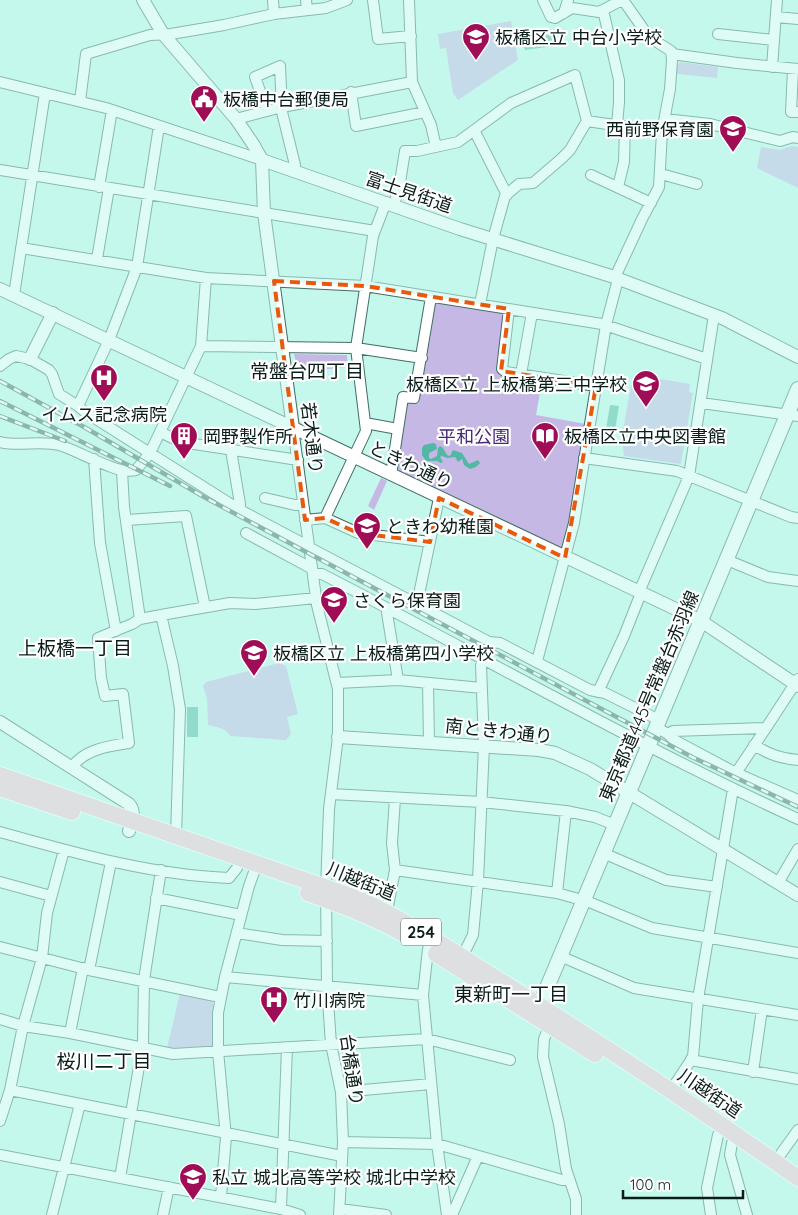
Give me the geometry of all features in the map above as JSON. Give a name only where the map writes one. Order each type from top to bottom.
[{"type":"highway","name":"川越街道","points":[[0,775],[237,868],[255,869]]},
{"type":"highway","name":"川越街道","points":[[0,788],[130,826],[176,836],[255,869],[326,894],[386,910],[462,957],[537,1011],[798,1190]]},
{"type":"highway","name":"川越街道","points":[[326,894],[384,923],[537,1011]]},
{"type":"highway","name":"川越街道","points":[[552,1021],[671,1090],[798,1178]]},
{"type":"main road","name":"東京都道445号常盤台赤羽線","points":[[537,1011],[648,747],[661,727],[701,621],[751,501],[792,416],[798,389]]},
{"type":"street","name":"若木通り","points":[[143,0],[163,34],[236,119],[262,160],[264,213],[316,598],[338,689],[338,737],[331,794],[326,894]]},
{"type":"street","points":[[273,0],[274,14]]},
{"type":"street","points":[[80,101],[86,54],[150,35],[224,25],[306,5],[326,8],[347,0]]},
{"type":"street","points":[[373,0],[378,39],[411,36]]},
{"type":"street","points":[[409,0],[412,82],[431,125],[436,147]]},
{"type":"street","points":[[537,662],[574,523],[606,325],[617,283],[616,278],[659,188],[662,132],[671,78],[672,54],[668,48],[649,36],[622,0],[599,12],[572,8],[555,18],[551,17],[543,0]]},
{"type":"street","points":[[564,13],[568,0]]},
{"type":"street","points":[[772,67],[777,0]]},
{"type":"street","points":[[603,10],[619,80],[624,162],[618,187]]},
{"type":"street","points":[[776,17],[798,18]]},
{"type":"street","points":[[718,34],[774,40]]},
{"type":"street","points":[[672,54],[796,69],[791,112],[798,112]]},
{"type":"street","points":[[267,110],[255,77],[280,66],[282,106],[295,165],[293,171]]},
{"type":"street","points":[[325,518],[366,431],[356,348],[375,231],[400,182],[405,151],[458,142],[511,103],[575,75],[587,121],[570,150],[561,159],[533,183],[519,184],[507,195],[493,239],[480,304]]},
{"type":"street","name":"富士見街道","points":[[0,82],[112,110],[493,239],[616,278],[714,315],[798,357]]},
{"type":"street","points":[[236,119],[282,106],[412,82]]},
{"type":"street","points":[[14,295],[46,92]]},
{"type":"street","points":[[351,92],[356,126],[425,112]]},
{"type":"street","points":[[97,259],[112,110]]},
{"type":"street","points":[[665,119],[710,124],[780,141],[793,137],[798,138]]},
{"type":"street","points":[[587,121],[662,132]]},
{"type":"street","points":[[78,406],[109,340],[137,267],[160,126]]},
{"type":"street","points":[[474,130],[507,195]]},
{"type":"street","points":[[0,170],[375,231]]},
{"type":"street","points":[[591,174],[651,203]]},
{"type":"street","points":[[661,174],[697,184]]},
{"type":"street","points":[[21,248],[206,278],[366,286],[431,296],[606,325],[707,359]]},
{"type":"street","points":[[0,442],[58,445],[122,471],[136,470],[150,453],[201,346],[206,278]]},
{"type":"street","name":"ときわ通り","points":[[0,290],[701,621],[797,683]]},
{"type":"street","points":[[391,475],[403,397],[414,398],[431,296]]},
{"type":"street","points":[[509,309],[502,370],[596,386]]},
{"type":"street","points":[[521,374],[532,313]]},
{"type":"street","points":[[30,359],[53,314]]},
{"type":"street","points":[[598,692],[624,636],[640,592],[689,476],[714,315]]},
{"type":"street","points":[[201,346],[356,348],[422,358]]},
{"type":"street","points":[[0,366],[16,356],[30,359],[52,374],[59,394],[240,510],[489,642],[500,643],[590,690],[605,693],[661,727],[673,732],[766,728]]},
{"type":"street","points":[[701,403],[792,416]]},
{"type":"street","points":[[365,423],[398,429]]},
{"type":"street","points":[[160,432],[182,442],[298,460]]},
{"type":"street","points":[[231,450],[240,510]]},
{"type":"street","points":[[584,458],[678,471],[791,517],[798,518]]},
{"type":"street","points":[[94,460],[100,543],[116,631]]},
{"type":"street","points":[[122,471],[124,507],[140,619]]},
{"type":"street","points":[[265,498],[295,505],[303,504]]},
{"type":"street","points":[[417,604],[439,498]]},
{"type":"street","points":[[127,520],[186,516],[205,607]]},
{"type":"street","points":[[305,520],[325,518],[358,533],[430,542]]},
{"type":"street","points":[[246,533],[308,566],[312,570],[648,747],[798,819]]},
{"type":"street","points":[[727,560],[768,577],[798,580]]},
{"type":"street","points":[[72,767],[77,759],[88,754],[109,746],[129,743],[123,694],[106,696],[101,678],[98,638],[140,619],[161,615],[230,603],[255,604],[316,598]]},
{"type":"street","points":[[389,610],[388,615],[398,680]]},
{"type":"street","points":[[161,615],[173,666],[180,710],[176,836]]},
{"type":"street","points":[[462,957],[472,935],[478,881],[484,745],[481,665],[483,659]]},
{"type":"street","points":[[337,683],[398,680],[482,688]]},
{"type":"street","points":[[428,683],[429,742]]},
{"type":"street","points":[[736,773],[797,683]]},
{"type":"street","points":[[2,726],[72,767],[131,806],[133,811],[130,826]]},
{"type":"street","points":[[661,727],[674,740],[736,773],[798,800]]},
{"type":"street","name":"南ときわ通り","points":[[338,737],[484,745],[554,753],[590,769],[798,895]]},
{"type":"street","points":[[754,745],[768,754],[780,758],[798,760]]},
{"type":"street","points":[[671,1090],[691,1059],[698,999],[733,789]]},
{"type":"street","points":[[331,794],[481,802],[566,811],[595,817],[615,825]]},
{"type":"street","points":[[386,910],[394,870],[392,843],[394,798]]},
{"type":"street","points":[[557,893],[566,811]]},
{"type":"street","points":[[0,832],[111,862],[160,870],[230,878],[237,868]]},
{"type":"street","points":[[778,883],[798,849]]},
{"type":"street","points":[[0,1121],[2,1107],[10,1090],[23,1026],[42,958],[47,913],[64,850]]},
{"type":"street","points":[[603,853],[666,880],[717,887]]},
{"type":"street","points":[[70,1033],[111,862]]},
{"type":"street","points":[[221,1197],[226,1133],[218,1051],[218,1013],[220,997],[255,869]]},
{"type":"street","points":[[120,1178],[142,1048],[144,980],[160,870]]},
{"type":"street","points":[[394,870],[557,893],[584,900],[652,928],[798,953]]},
{"type":"street","points":[[0,882],[51,896]]},
{"type":"street","name":"台橋通り","points":[[326,894],[327,986],[331,1044],[341,1092],[342,1156],[339,1212]]},
{"type":"street","points":[[156,898],[242,915]]},
{"type":"street","points":[[237,933],[282,940],[327,941]]},
{"type":"street","points":[[0,948],[86,969],[220,997]]},
{"type":"street","points":[[428,949],[423,995],[447,1215]]},
{"type":"street","points":[[560,956],[634,988],[798,1015]]},
{"type":"street","points":[[225,978],[423,995]]},
{"type":"street","points":[[753,1072],[762,1009]]},
{"type":"street","points":[[0,1019],[23,1026],[70,1033],[172,1054],[427,1039],[510,1060]]},
{"type":"street","points":[[552,1021],[544,1039],[543,1057],[556,1110],[568,1180],[576,1199],[576,1215]]},
{"type":"street","points":[[281,1209],[286,1047]]},
{"type":"street","points":[[691,1059],[696,1062],[798,1079]]},
{"type":"street","points":[[341,1092],[432,1084]]},
{"type":"street","points":[[10,1090],[342,1156]]},
{"type":"street","points":[[52,1215],[80,1104]]},
{"type":"street","points":[[775,1162],[798,1130]]},
{"type":"street","points":[[711,1215],[707,1188],[725,1139]]},
{"type":"street","points":[[725,1139],[746,1215]]},
{"type":"street","points":[[342,1142],[438,1144],[562,1180],[568,1180]]},
{"type":"street","points":[[0,1155],[221,1197],[281,1209],[300,1215]]},
{"type":"street","points":[[452,1215],[478,1156]]},
{"type":"street","points":[[163,1215],[169,1187]]},
{"type":"street","points":[[339,1212],[386,1215]]},
{"type":"highlighted area","points":[[274,281],[365,286],[509,309],[501,371],[596,386],[565,558],[439,498],[430,542],[358,533],[325,518],[305,520]]},
{"type":"green space","points":[[511,21],[518,60],[458,100],[453,93],[446,48],[440,49],[438,34]]},
{"type":"green space","points":[[680,62],[718,67],[717,78],[677,74],[677,65]]},
{"type":"green space","points":[[792,146],[798,147],[798,188],[757,168],[761,147],[780,150]]},
{"type":"green space","name":"平和公園","points":[[437,302],[503,314],[496,372],[542,381],[536,415],[586,424],[570,523],[564,547],[560,548],[398,472],[405,403],[418,403],[434,305]]},
{"type":"green space","points":[[294,354],[347,355],[348,367],[298,372]]},
{"type":"green space","points":[[636,375],[690,384],[689,392],[693,393],[680,464],[624,456],[622,436],[631,385],[634,385]]},
{"type":"green space","points":[[381,478],[387,481],[374,510],[368,506]]},
{"type":"green space","points":[[279,663],[286,666],[298,714],[287,717],[291,734],[286,740],[230,736],[217,727],[208,725],[207,698],[203,686],[206,682]]},
{"type":"green space","points":[[180,993],[209,999],[213,1003],[214,1043],[211,1047],[167,1048]]},
{"type":"shaded area","points":[[552,34],[554,46],[525,50],[523,39]]},
{"type":"shaded area","points":[[610,405],[619,406],[614,436],[605,435]]},
{"type":"shaded area","points":[[436,444],[437,449],[429,453],[429,458],[431,459],[437,456],[440,446],[447,455],[450,456],[453,450],[462,453],[469,464],[478,460],[480,463],[470,469],[464,465],[462,459],[458,462],[455,457],[447,458],[442,456],[440,457],[443,462],[441,463],[426,461],[422,455],[422,448],[424,445]]},
{"type":"shaded area","points":[[187,707],[198,707],[198,737],[187,737]]},
{"type":"railway","points":[[0,381],[84,427],[204,497],[310,554],[692,757],[798,807]]},
{"type":"railway","points":[[0,401],[170,486]]},
{"type":"railway","points":[[0,416],[65,441]]},
{"type":"place","name":"板橋区立 中台小学校","points":[[476,61]]},
{"type":"place","name":"板橋中台郵便局","points":[[204,123]]},
{"type":"place","name":"西前野保育園","points":[[733,153]]},
{"type":"place","name":"イムス記念病院","points":[[104,402]]},
{"type":"place","name":"板橋区立 上板橋第三中学校","points":[[646,408]]},
{"type":"place","name":"岡野製作所","points":[[184,460]]},
{"type":"place","name":"板橋区立中央図書館","points":[[545,460]]},
{"type":"place","name":"ときわ幼稚園","points":[[367,550]]},
{"type":"place","name":"さくら保育園","points":[[334,624]]},
{"type":"place","name":"板橋区立 上板橋第四小学校","points":[[254,677]]},
{"type":"place","name":"竹川病院","points":[[274,1024]]},
{"type":"place","name":"私立 城北高等学校 城北中学校","points":[[193,1201]]},
{"type":"district","name":"常盤台四丁目","points":[[307,371]]},
{"type":"district","name":"上板橋一丁目","points":[[75,648]]},
{"type":"district","name":"東新町一丁目","points":[[511,994]]},
{"type":"district","name":"桜川二丁目","points":[[104,1061]]}]
